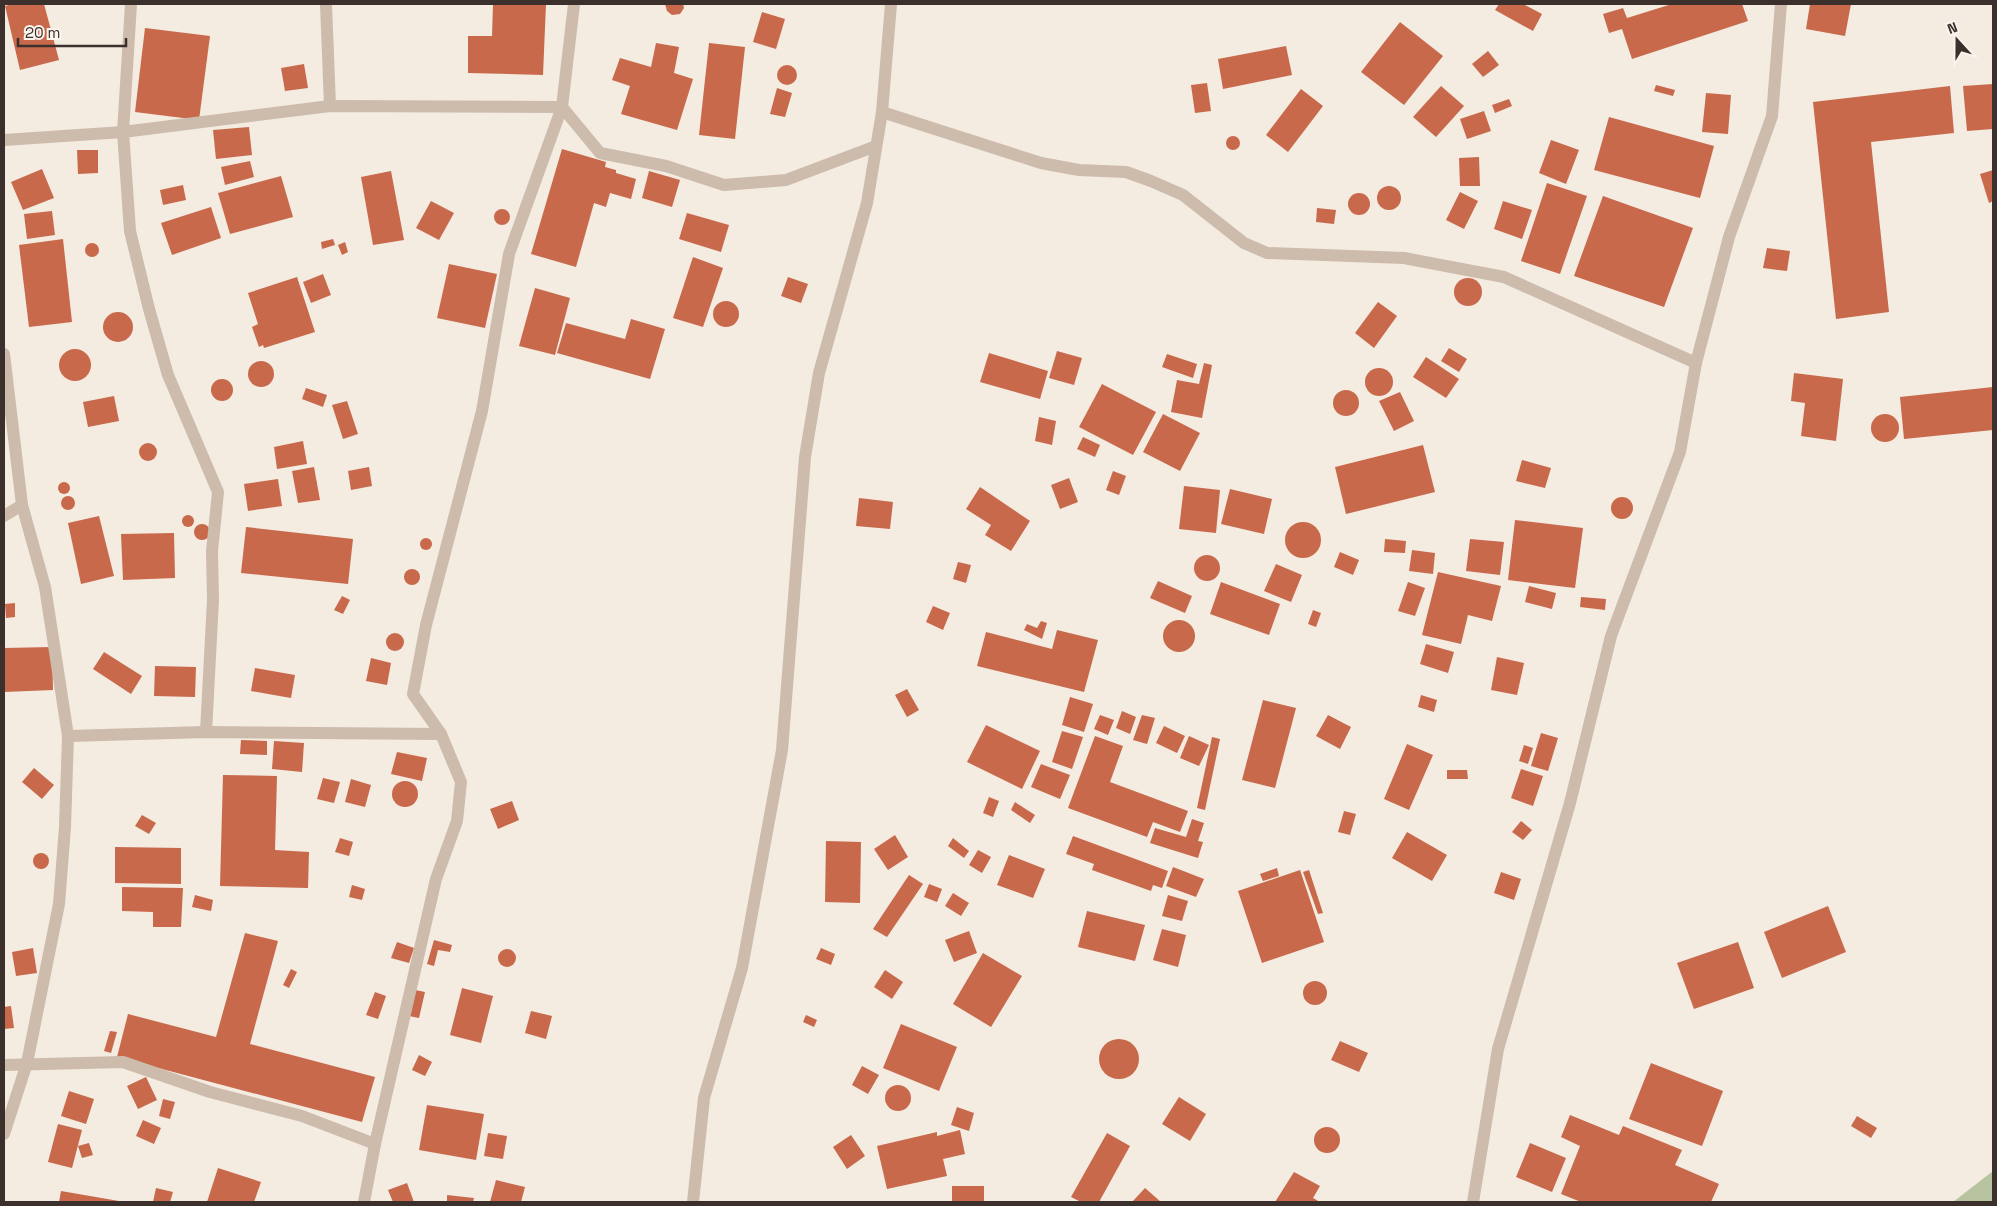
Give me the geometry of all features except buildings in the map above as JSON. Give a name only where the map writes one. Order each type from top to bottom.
[{"type":"street","points":[[131,4],[123,132],[130,231],[148,309],[168,375],[218,492],[212,551],[213,600],[206,732]]},
{"type":"street","points":[[326,4],[330,106]]},
{"type":"street","points":[[364,1202],[375,1144],[436,879],[457,821],[461,782],[441,734],[413,694],[426,625],[482,411],[508,254],[562,107],[574,4]]},
{"type":"street","points":[[693,1202],[704,1098],[742,968],[782,750],[805,457],[819,373],[867,203],[882,112],[892,4]]},
{"type":"street","points":[[1474,1202],[1498,1049],[1570,803],[1611,636],[1680,452],[1696,363],[1729,237],[1772,116],[1781,4]]},
{"type":"street","points":[[4,140],[123,132],[330,106],[562,107]]},
{"type":"street","points":[[562,107],[600,153],[666,166],[724,185],[786,180],[876,146]]},
{"type":"street","points":[[882,112],[1041,163],[1079,170],[1126,172],[1151,181],[1183,195],[1244,243],[1267,253],[1404,258],[1504,277],[1696,363]]},
{"type":"street","points":[[4,354],[7,416],[22,505],[45,587],[68,736],[65,827],[59,904],[27,1063],[4,1134]]},
{"type":"street","points":[[4,516],[22,505]]},
{"type":"street","points":[[68,736],[206,732],[441,734]]},
{"type":"street","points":[[4,1065],[123,1062],[210,1092],[302,1116],[375,1144]]},
{"type":"green space","points":[[1993,1171],[1993,1202],[1953,1202]]}]
